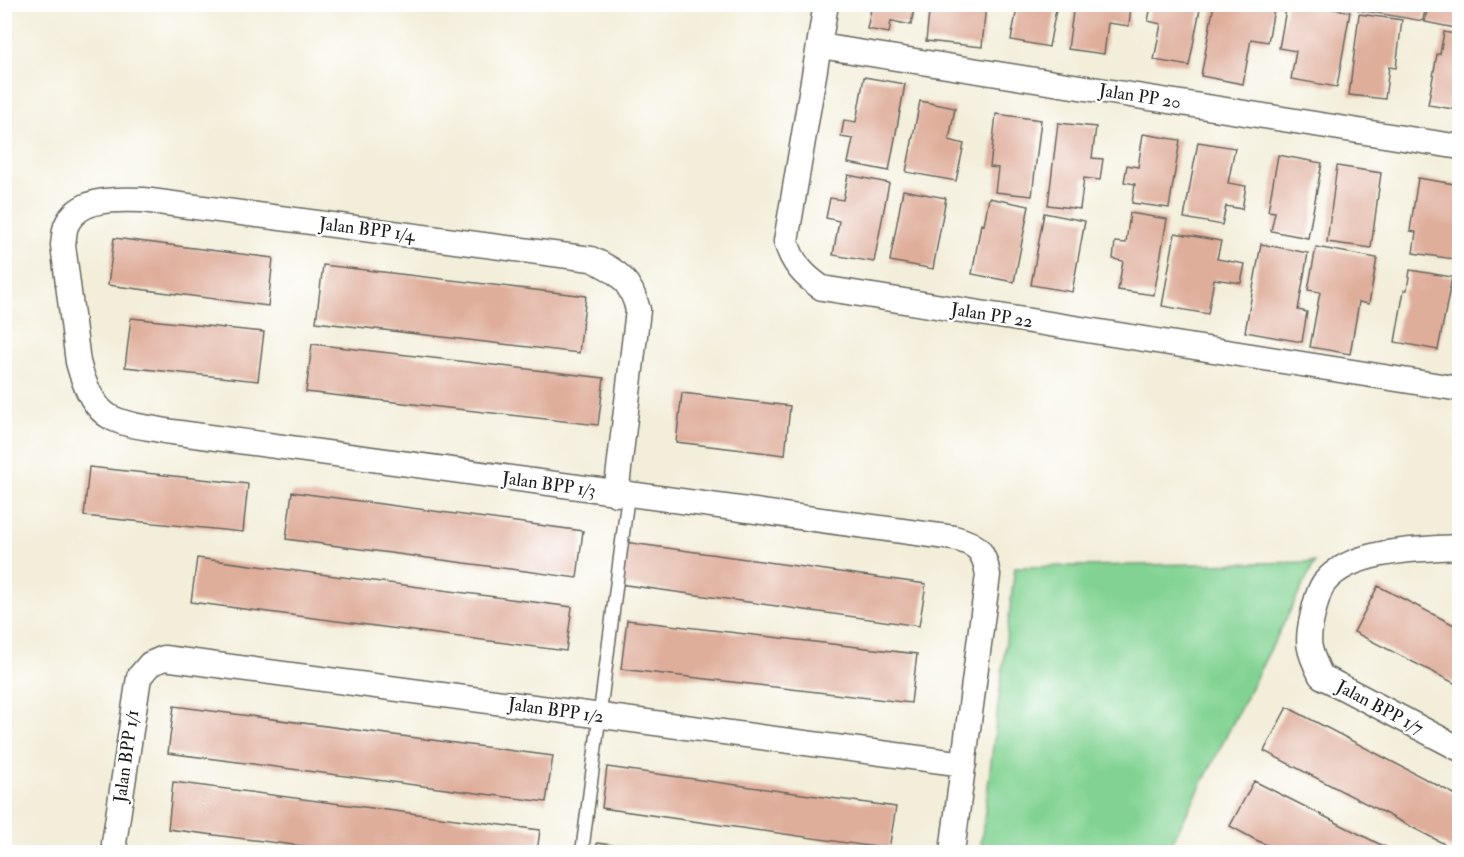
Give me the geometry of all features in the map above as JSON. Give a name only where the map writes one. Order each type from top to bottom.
[{"type":"street","name":"Jalan PP 22","points":[[826,4],[786,241],[790,256],[798,268],[822,288],[1460,389]]},
{"type":"street","name":"Jalan PP 20","points":[[820,46],[1460,147]]},
{"type":"street","name":"Jalan BPP 1/4","points":[[117,420],[108,416],[100,408],[82,380],[63,245],[66,226],[76,213],[93,203],[114,199],[143,200],[591,259],[609,267],[634,292],[638,310],[622,494]]},
{"type":"street","name":"Jalan BPP 1/3","points":[[117,420],[165,431],[966,541],[979,549],[986,561],[988,575],[963,764]]},
{"type":"street","name":"Jalan BPP 1/7","points":[[1460,547],[1378,555],[1343,566],[1323,584],[1308,634],[1310,655],[1321,676],[1460,749]]},
{"type":"street","name":"Jalan BPP 1/2","points":[[150,664],[164,658],[963,764]]},
{"type":"street","name":"Jalan BPP 1/1","points":[[116,852],[114,843],[135,694],[139,677],[150,664]]},
{"type":"street","points":[[952,852],[963,764]]},
{"type":"lane","points":[[582,852],[601,716],[622,494]]},
{"type":"green space","points":[[1315,562],[1167,852],[980,852],[1015,567]]},
{"type":"building","points":[[872,4],[915,4],[911,25],[891,21],[889,33],[867,29]]},
{"type":"building","points":[[930,4],[986,4],[982,47],[926,41]]},
{"type":"building","points":[[1004,4],[1057,4],[1049,47],[1011,40],[1017,8]]},
{"type":"building","points":[[1074,4],[1131,5],[1129,26],[1108,23],[1104,54],[1068,49]]},
{"type":"building","points":[[1165,4],[1201,4],[1189,66],[1154,60],[1161,24],[1148,21],[1151,6],[1164,8]]},
{"type":"building","points":[[1214,4],[1275,4],[1268,42],[1251,39],[1243,84],[1201,76]]},
{"type":"building","points":[[1287,4],[1308,4],[1350,12],[1337,87],[1291,79],[1296,51],[1279,48]]},
{"type":"building","points":[[1359,4],[1426,4],[1423,21],[1358,10]]},
{"type":"building","points":[[1428,4],[1460,4],[1460,29],[1425,22]]},
{"type":"building","points":[[1359,14],[1402,20],[1396,68],[1389,67],[1385,99],[1349,95]]},
{"type":"building","points":[[1444,32],[1460,35],[1460,110],[1428,105],[1437,54],[1440,54]]},
{"type":"building","points":[[864,77],[905,84],[889,171],[848,163],[853,139],[841,137],[844,120],[856,122]]},
{"type":"building","points":[[920,101],[955,108],[949,140],[964,144],[956,181],[906,172]]},
{"type":"building","points":[[996,114],[1041,120],[1032,196],[995,192],[998,168],[990,167]]},
{"type":"building","points":[[1058,123],[1096,127],[1092,158],[1103,159],[1100,180],[1084,178],[1080,209],[1048,205]]},
{"type":"building","points":[[1143,134],[1180,140],[1169,208],[1132,203],[1135,184],[1124,182],[1127,165],[1138,167]]},
{"type":"building","points":[[1198,142],[1235,148],[1228,183],[1246,186],[1242,209],[1226,206],[1222,225],[1184,218]]},
{"type":"building","points":[[1278,155],[1322,163],[1308,238],[1271,231],[1275,212],[1268,211]]},
{"type":"building","points":[[1337,166],[1381,173],[1371,248],[1327,242]]},
{"type":"building","points":[[848,175],[889,183],[874,262],[833,255],[839,221],[826,218],[830,198],[843,200]]},
{"type":"building","points":[[1418,178],[1460,185],[1460,223],[1454,259],[1413,253],[1416,232],[1410,231]]},
{"type":"building","points":[[903,190],[946,198],[933,269],[890,261]]},
{"type":"building","points":[[989,198],[1029,206],[1014,282],[972,274],[981,224],[984,225]]},
{"type":"building","points":[[1044,213],[1085,221],[1072,292],[1031,285]]},
{"type":"building","points":[[1130,213],[1167,219],[1154,295],[1118,290],[1123,261],[1113,259],[1115,242],[1126,243]]},
{"type":"building","points":[[1175,233],[1221,241],[1217,259],[1245,264],[1241,283],[1214,279],[1208,314],[1162,306]]},
{"type":"building","points":[[114,238],[273,258],[268,306],[108,285]]},
{"type":"building","points":[[1261,244],[1308,253],[1298,310],[1307,312],[1302,342],[1245,332]]},
{"type":"building","points":[[1316,247],[1377,258],[1369,304],[1359,302],[1350,354],[1310,347],[1320,292],[1308,290]]},
{"type":"building","points":[[323,265],[586,296],[579,353],[316,322]]},
{"type":"building","points":[[1410,270],[1452,277],[1438,350],[1395,342]]},
{"type":"building","points":[[131,318],[264,332],[258,381],[125,367]]},
{"type":"building","points":[[312,344],[604,378],[598,425],[306,392]]},
{"type":"building","points":[[682,393],[790,406],[785,455],[676,442]]},
{"type":"building","points":[[89,467],[248,484],[243,532],[84,516]]},
{"type":"building","points":[[292,492],[583,531],[577,578],[286,539]]},
{"type":"building","points":[[624,542],[926,584],[919,626],[619,584]]},
{"type":"building","points":[[197,558],[572,607],[566,651],[191,602]]},
{"type":"building","points":[[1378,586],[1460,628],[1460,686],[1354,632]]},
{"type":"building","points":[[627,620],[917,654],[911,703],[621,669]]},
{"type":"building","points":[[174,706],[553,756],[546,802],[168,753]]},
{"type":"building","points":[[1287,707],[1460,797],[1460,852],[1264,751]]},
{"type":"building","points":[[607,767],[896,807],[889,849],[602,808]]},
{"type":"building","points":[[1254,781],[1395,852],[1282,852],[1254,839],[1230,826]]},
{"type":"building","points":[[173,782],[540,830],[537,852],[348,852],[168,829]]},
{"type":"building","points":[[597,843],[658,851],[658,852],[596,852]]}]
